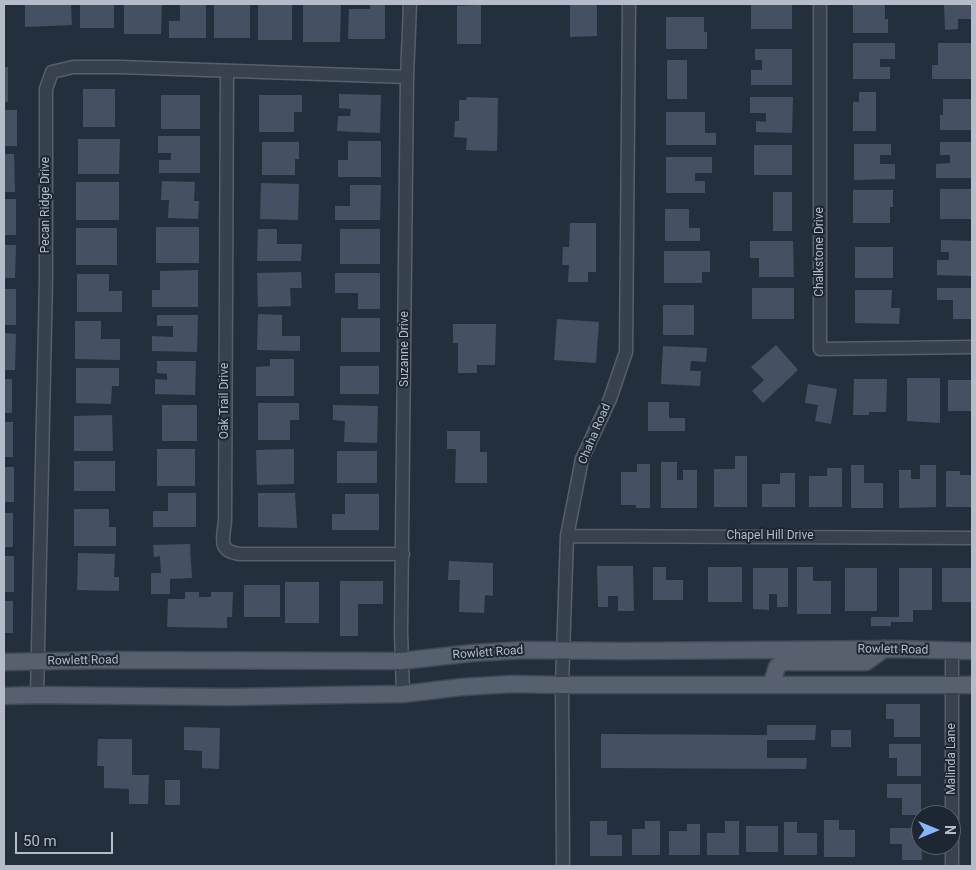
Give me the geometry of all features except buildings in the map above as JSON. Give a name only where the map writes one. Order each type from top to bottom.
[{"type":"main road","name":"Rowlett Road","points":[[4,662],[109,660],[401,661],[503,651],[563,650],[623,652],[884,648],[972,652]]},
{"type":"main road","points":[[771,684],[777,667],[782,662],[866,662],[884,648]]},
{"type":"main road","points":[[4,696],[232,697],[402,694],[462,687],[512,684],[972,685]]},
{"type":"street","name":"Suzanne Drive","points":[[402,694],[407,76],[410,4]]},
{"type":"street","name":"Chaha Road","points":[[563,866],[562,685],[568,536],[582,459],[610,399],[626,352],[629,4]]},
{"type":"street","name":"Chalkstone Drive","points":[[820,4],[820,349],[972,348]]},
{"type":"street","name":"Pecan Ridge Drive","points":[[37,695],[46,279],[46,89],[52,72],[73,67],[120,67],[227,72],[407,76]]},
{"type":"street","name":"Oak Trail Drive","points":[[227,72],[225,520],[223,543],[225,550],[240,554],[403,554]]},
{"type":"street","name":"Chapel Hill Drive","points":[[568,536],[972,538]]},
{"type":"street","name":"Malinda Lane","points":[[952,652],[952,866]]}]
